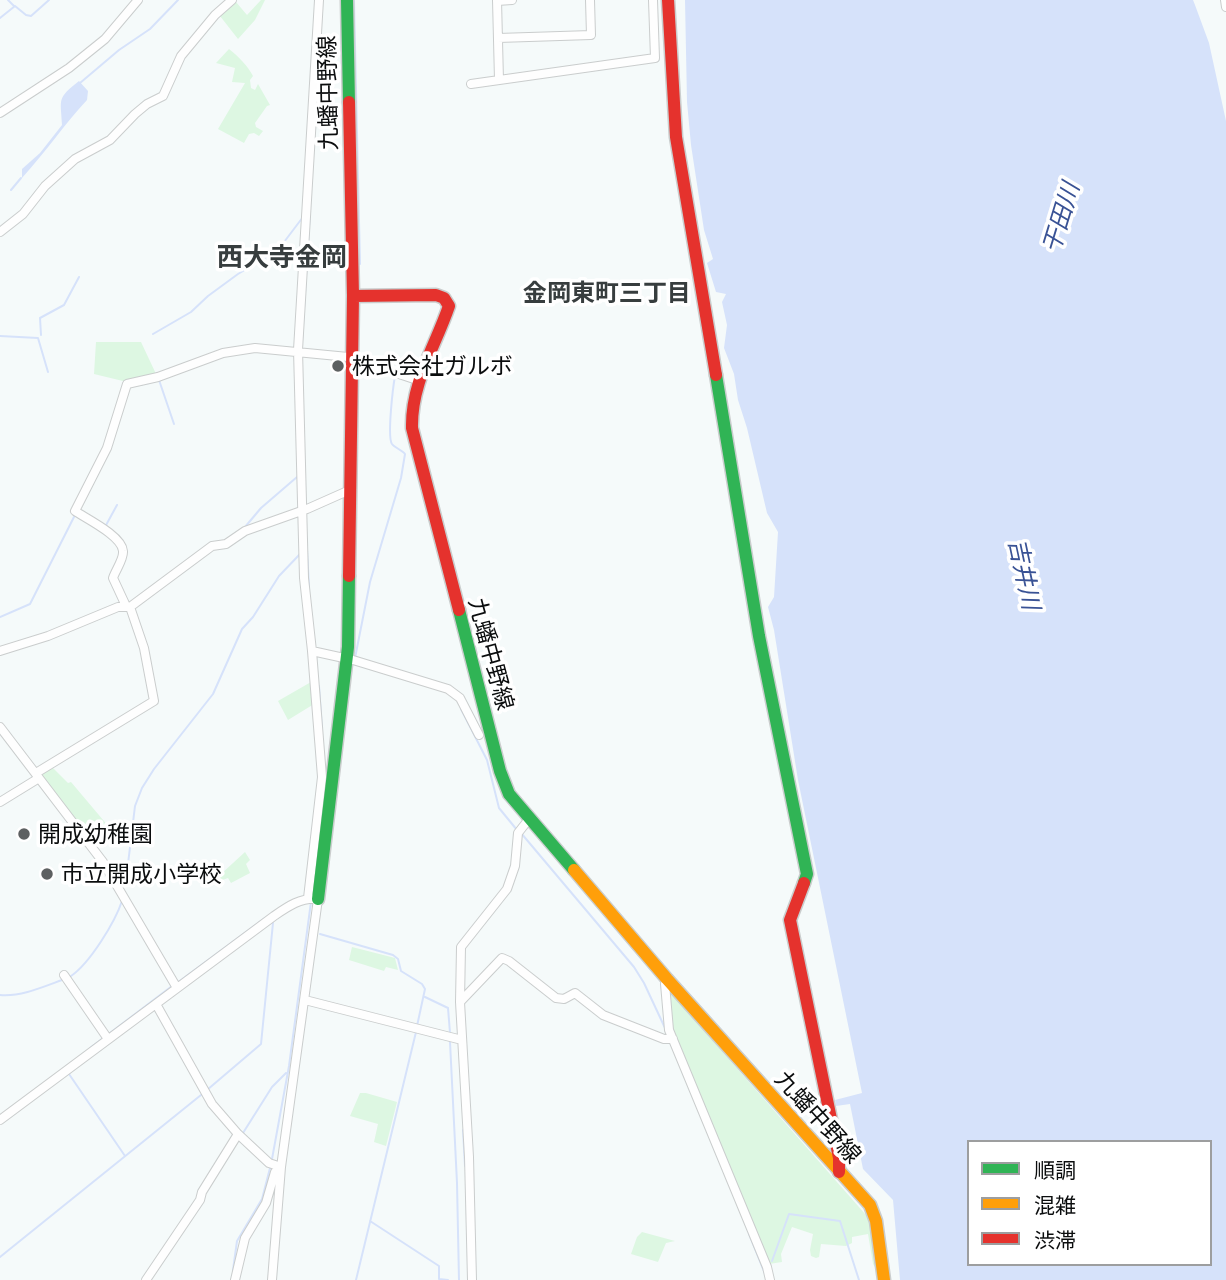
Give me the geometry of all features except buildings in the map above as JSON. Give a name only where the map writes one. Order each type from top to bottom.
[{"type":"street","points":[[0,113],[96,47],[138,0]]},
{"type":"street","points":[[0,232],[23,214],[45,186],[75,159],[110,139],[141,109],[163,96],[181,57],[215,15],[232,0]]},
{"type":"street","points":[[272,1280],[274,1165],[305,1000],[322,777],[314,652],[306,605],[301,351],[319,0]]},
{"type":"street","name":"九蟠中野線","points":[[347,0],[354,296],[436,295],[446,300],[449,306],[416,380],[411,417],[425,484],[500,771],[509,794],[667,979],[870,1205],[884,1280]]},
{"type":"street","points":[[499,80],[497,0],[512,0]]},
{"type":"street","points":[[498,38],[591,35],[590,0]]},
{"type":"street","points":[[471,84],[655,58],[653,0]]},
{"type":"street","points":[[668,0],[676,137],[760,636],[807,874],[790,920],[836,1145],[839,1172]]},
{"type":"street","points":[[1225,0],[1226,7]]},
{"type":"street","points":[[311,897],[348,659],[354,296]]},
{"type":"street","points":[[0,802],[154,701],[144,648],[128,606],[113,578],[123,555],[122,547],[108,532],[76,512],[107,448],[127,384],[158,377],[234,350],[255,348],[301,351],[353,359],[416,380]]},
{"type":"street","points":[[0,651],[128,606],[212,545],[219,545],[245,531],[352,489]]},
{"type":"street","points":[[314,652],[348,659],[448,689],[460,698],[479,735]]},
{"type":"street","points":[[0,727],[103,862],[175,986]]},
{"type":"street","points":[[472,1280],[469,1157],[460,1040],[461,947],[512,880],[519,832],[529,819]]},
{"type":"street","points":[[0,1120],[107,1037],[156,1004],[175,986],[288,906],[311,897]]},
{"type":"street","points":[[460,1002],[502,958],[556,998],[564,999],[575,993],[603,1015],[671,1039]]},
{"type":"street","points":[[66,977],[107,1037]]},
{"type":"street","points":[[667,979],[664,984],[665,1001],[671,1039],[767,1267],[770,1280]]},
{"type":"street","points":[[305,1000],[460,1040]]},
{"type":"street","points":[[156,1004],[189,1060],[206,1096],[238,1134],[274,1165],[275,1172],[266,1203],[244,1238],[235,1280]]},
{"type":"street","points":[[146,1280],[201,1197],[238,1134]]},
{"type":"green space","points":[[261,0],[265,0],[255,20],[238,39],[220,16],[236,2],[247,15]]},
{"type":"green space","points":[[229,49],[243,61],[253,76],[250,80],[251,88],[255,90],[258,84],[270,105],[255,123],[256,127],[263,131],[259,136],[249,134],[244,143],[218,129],[245,83],[232,82],[235,68],[216,63]]},
{"type":"green space","points":[[96,342],[141,342],[157,376],[127,382],[94,374]]},
{"type":"green space","points":[[311,682],[314,704],[288,720],[278,701]]},
{"type":"green space","points":[[52,767],[68,783],[71,782],[109,827],[89,842],[40,775]]},
{"type":"green space","points":[[245,852],[250,860],[246,864],[250,873],[231,883],[228,878],[209,885]]},
{"type":"green space","points":[[352,947],[395,958],[398,970],[386,967],[384,971],[349,960]]},
{"type":"green space","points":[[669,991],[866,1215],[869,1222],[871,1218],[880,1275],[873,1264],[868,1234],[852,1237],[852,1243],[846,1246],[821,1244],[819,1257],[816,1258],[811,1256],[810,1250],[813,1234],[792,1227],[781,1254],[782,1262],[769,1264],[671,1027]]},
{"type":"green space","points":[[360,1093],[397,1102],[386,1146],[374,1142],[378,1124],[350,1116]]},
{"type":"green space","points":[[642,1232],[675,1241],[666,1243],[658,1262],[631,1254],[637,1237]]},
{"type":"water","points":[[685,0],[1193,0],[1209,43],[1226,121],[1226,1280],[900,1280],[893,1200],[863,1169],[850,1104],[836,1106],[835,1100],[862,1093],[798,780],[768,607],[774,597],[778,532],[767,513],[738,400],[734,374],[724,348],[727,325],[722,302],[726,294],[716,292],[707,263],[713,259],[704,230],[687,102]]},
{"type":"water","points":[[79,81],[88,91],[87,100],[22,178],[22,169],[40,153],[62,125],[63,96]]},
{"type":"waterway","points":[[8,0],[14,6]]},
{"type":"waterway","points":[[0,18],[15,6],[31,16],[49,0]]},
{"type":"waterway","points":[[80,83],[119,50],[150,29],[178,0]]},
{"type":"waterway","points":[[354,0],[360,264]]},
{"type":"waterway","points":[[11,190],[21,178]]},
{"type":"waterway","points":[[302,341],[310,211]]},
{"type":"waterway","points":[[153,334],[191,312],[238,274],[278,250],[303,217]]},
{"type":"waterway","points":[[41,335],[40,318],[64,305],[79,277]]},
{"type":"waterway","points":[[0,336],[38,338],[48,372]]},
{"type":"waterway","points":[[366,359],[381,364]]},
{"type":"waterway","points":[[355,658],[370,582],[401,478],[405,454],[393,445],[391,440],[395,376]]},
{"type":"waterway","points":[[159,380],[174,424]]},
{"type":"waterway","points":[[138,385],[149,383]]},
{"type":"waterway","points":[[245,527],[261,508],[297,477]]},
{"type":"waterway","points":[[105,527],[117,505]]},
{"type":"waterway","points":[[0,617],[30,604],[75,515]]},
{"type":"waterway","points":[[307,550],[309,586]]},
{"type":"waterway","points":[[121,887],[127,872],[135,806],[142,788],[213,694],[242,629],[253,617],[279,576],[300,554]]},
{"type":"waterway","points":[[319,686],[322,729]]},
{"type":"waterway","points":[[461,709],[487,760],[499,808],[517,830]]},
{"type":"waterway","points":[[521,833],[634,967],[665,1028]]},
{"type":"waterway","points":[[71,976],[101,942],[122,901]]},
{"type":"waterway","points":[[272,1159],[289,1066],[311,902]]},
{"type":"waterway","points":[[177,983],[265,918]]},
{"type":"waterway","points":[[207,1090],[261,1044],[273,923]]},
{"type":"waterway","points":[[320,934],[393,955],[398,959],[401,971],[422,984],[425,989],[417,1026]]},
{"type":"waterway","points":[[0,995],[23,993],[62,980]]},
{"type":"waterway","points":[[110,1033],[172,986]]},
{"type":"waterway","points":[[425,997],[448,1008],[450,1033]]},
{"type":"waterway","points":[[356,1280],[416,1032]]},
{"type":"waterway","points":[[90,1048],[102,1039]]},
{"type":"waterway","points":[[450,1042],[459,1280]]},
{"type":"waterway","points":[[243,1133],[272,1087],[286,1073]]},
{"type":"waterway","points":[[69,1074],[125,1156]]},
{"type":"waterway","points":[[0,1257],[201,1095]]},
{"type":"waterway","points":[[463,1130],[465,1166]]},
{"type":"waterway","points":[[233,1270],[237,1241],[262,1199],[270,1168]]},
{"type":"waterway","points":[[772,1261],[789,1214],[840,1221],[859,1280]]},
{"type":"waterway","points":[[370,1221],[439,1266],[439,1279],[448,1280]]},
{"type":"waterway","points":[[749,1234],[765,1274]]},
{"type":"traffic: fast","points":[[347,0],[349,102]]},
{"type":"traffic: fast","points":[[716,375],[759,636],[807,874],[804,883]]},
{"type":"traffic: fast","points":[[318,899],[348,647],[349,576]]},
{"type":"traffic: fast","points":[[459,610],[500,771],[509,794],[574,870]]},
{"type":"traffic: slow","points":[[574,870],[667,979],[870,1205],[876,1221],[884,1280]]},
{"type":"traffic: jam","points":[[668,0],[676,137],[716,375]]},
{"type":"traffic: jam","points":[[349,102],[353,296],[349,576]]},
{"type":"traffic: jam","points":[[353,296],[436,295],[444,298],[449,306],[415,396],[412,428],[459,610]]},
{"type":"traffic: jam","points":[[804,883],[790,920],[839,1158],[839,1172]]},
{"type":"place","name":"株式会社ガルボ","points":[[338,366]]},
{"type":"place","name":"開成幼稚園","points":[[24,834]]},
{"type":"place","name":"市立開成小学校","points":[[47,874]]},
{"type":"district","name":"西大寺金岡","points":[[282,257]]},
{"type":"district","name":"金岡東町三丁目","points":[[607,293]]},
{"type":"water label","name":"干田川","points":[[1061,218]]},
{"type":"water label","name":"吉井川","points":[[1024,574]]}]
